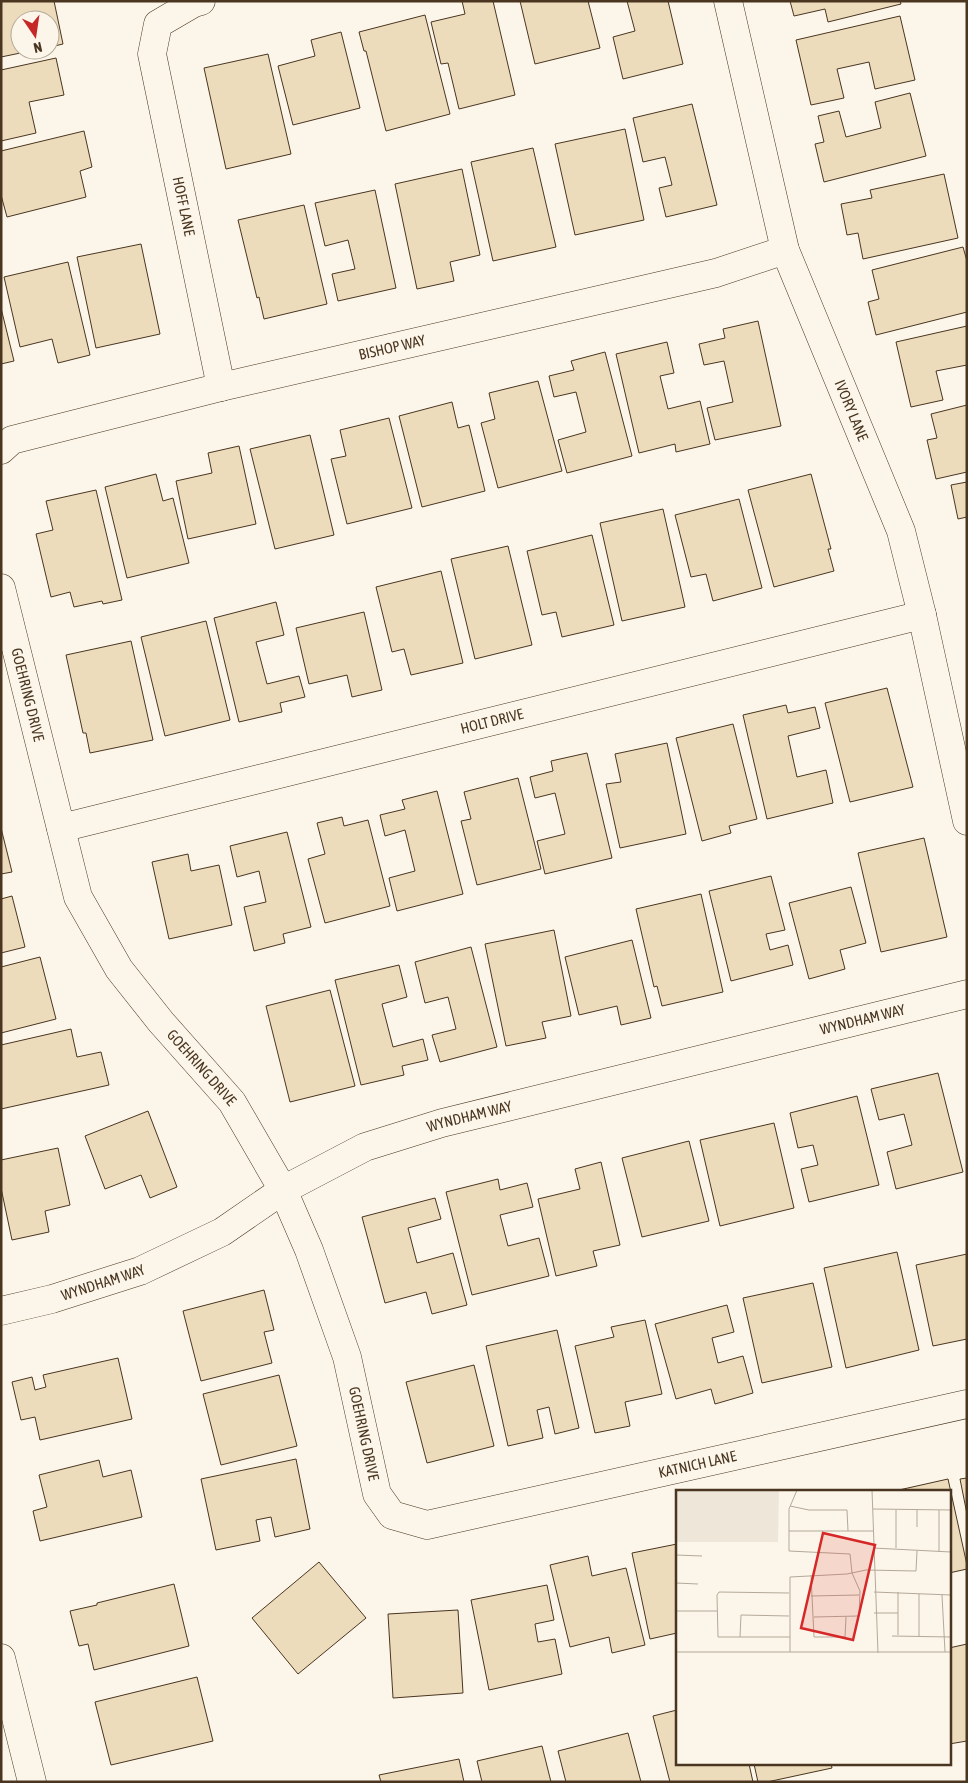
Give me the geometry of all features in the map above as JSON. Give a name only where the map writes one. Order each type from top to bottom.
[{"type":"street","name":"HOFF LANE","points":[[201,1],[194,3],[158,24],[152,54],[221,387]]},
{"type":"street","name":"IVORY LANE","points":[[728,1],[786,250],[901,531],[922,615],[967,821]]},
{"type":"street","name":"BISHOP WAY","points":[[1,450],[12,440],[221,387],[716,273],[786,250]]},
{"type":"street","name":"GOEHRING DRIVE","points":[[1,588],[78,897],[119,969],[162,1022],[232,1102],[283,1190],[309,1250],[347,1356],[377,1494],[392,1515],[428,1525]]},
{"type":"street","name":"HOLT DRIVE","points":[[61,828],[922,615]]},
{"type":"street","name":"WYNDHAM WAY","points":[[1,1311],[52,1299],[140,1271],[222,1232],[283,1190],[364,1147],[442,1123],[967,994]]},
{"type":"street","name":"KATNICH LANE","points":[[428,1525],[967,1404]]},
{"type":"street","points":[[1,1658],[9,1722],[32,1782]]},
{"type":"building","points":[[1,1],[54,1],[56,10],[10,10],[10,55],[1,57]]},
{"type":"building","points":[[462,1],[493,1],[515,95],[459,109],[448,63],[441,64],[431,22],[465,14]]},
{"type":"building","points":[[520,1],[588,1],[600,48],[535,64]]},
{"type":"building","points":[[627,1],[668,1],[683,64],[623,79],[613,37],[635,31]]},
{"type":"building","points":[[790,1],[900,1],[901,4],[828,22],[825,9],[794,16]]},
{"type":"building","points":[[425,15],[450,114],[386,131],[366,51],[364,51],[359,32]]},
{"type":"building","points":[[900,16],[915,80],[875,89],[869,62],[837,69],[844,98],[811,105],[796,40]]},
{"type":"building","points":[[60,30],[63,44],[60,45]]},
{"type":"building","points":[[341,32],[360,108],[293,125],[278,66],[315,56],[311,40]]},
{"type":"building","points":[[268,54],[291,154],[226,169],[204,68]]},
{"type":"building","points":[[47,60],[56,60],[64,95],[29,102],[36,133],[1,141],[1,70]]},
{"type":"building","points":[[910,93],[926,156],[824,182],[815,144],[824,142],[818,116],[839,111],[846,137],[881,128],[875,102]]},
{"type":"building","points":[[692,104],[717,205],[666,217],[659,188],[672,185],[665,157],[643,162],[633,118]]},
{"type":"building","points":[[625,129],[644,220],[575,235],[555,144]]},
{"type":"building","points":[[84,131],[92,167],[80,171],[86,197],[7,217],[1,195],[1,151]]},
{"type":"building","points":[[533,148],[556,247],[493,261],[471,162]]},
{"type":"building","points":[[462,169],[480,255],[450,262],[454,281],[417,289],[395,184]]},
{"type":"building","points":[[944,174],[958,238],[863,259],[858,233],[847,235],[841,204],[872,198],[870,190]]},
{"type":"building","points":[[375,190],[396,288],[338,301],[332,274],[355,269],[348,240],[325,246],[315,203]]},
{"type":"building","points":[[304,205],[327,304],[264,319],[238,220]]},
{"type":"building","points":[[141,244],[160,334],[96,348],[77,257]]},
{"type":"building","points":[[963,247],[967,261],[967,312],[876,335],[868,302],[879,299],[872,270]]},
{"type":"building","points":[[68,262],[90,355],[58,363],[52,339],[20,347],[4,277]]},
{"type":"building","points":[[1,308],[14,361],[1,364]]},
{"type":"building","points":[[758,321],[781,426],[715,440],[707,408],[733,402],[724,361],[704,365],[699,344],[725,338],[723,329]]},
{"type":"building","points":[[967,326],[967,365],[936,371],[943,400],[911,407],[896,342]]},
{"type":"building","points":[[667,342],[674,373],[660,376],[668,409],[700,401],[710,444],[676,452],[675,444],[639,453],[616,354]]},
{"type":"building","points":[[605,352],[632,456],[567,473],[558,440],[586,432],[576,392],[554,397],[549,376],[574,370],[571,361]]},
{"type":"building","points":[[538,381],[562,471],[498,488],[481,423],[495,419],[489,393]]},
{"type":"building","points":[[452,402],[458,428],[469,425],[485,491],[422,507],[399,416]]},
{"type":"building","points":[[967,405],[967,472],[936,479],[927,440],[937,438],[931,414]]},
{"type":"building","points":[[389,418],[412,508],[347,524],[331,459],[346,456],[340,430]]},
{"type":"building","points":[[310,435],[334,535],[275,549],[250,449]]},
{"type":"building","points":[[239,446],[256,524],[188,539],[176,481],[212,473],[208,453]]},
{"type":"building","points":[[156,474],[163,501],[173,498],[189,563],[127,578],[105,487]]},
{"type":"building","points":[[811,474],[831,549],[828,549],[834,571],[774,587],[748,490]]},
{"type":"building","points":[[967,482],[967,517],[958,519],[951,485]]},
{"type":"building","points":[[96,490],[122,600],[103,604],[102,601],[74,607],[70,592],[51,597],[36,534],[53,530],[46,501]]},
{"type":"building","points":[[739,499],[762,588],[713,601],[706,574],[691,577],[675,515]]},
{"type":"building","points":[[663,509],[685,607],[622,621],[600,523]]},
{"type":"building","points":[[592,535],[614,625],[562,637],[556,612],[542,615],[527,551]]},
{"type":"building","points":[[508,546],[532,645],[475,659],[451,559]]},
{"type":"building","points":[[441,571],[463,663],[411,675],[404,649],[392,652],[376,587]]},
{"type":"building","points":[[276,602],[284,635],[256,642],[267,684],[299,676],[305,697],[280,703],[282,712],[239,722],[214,618]]},
{"type":"building","points":[[364,612],[382,690],[352,697],[347,675],[309,684],[296,628]]},
{"type":"building","points":[[206,621],[230,720],[165,736],[141,637]]},
{"type":"building","points":[[131,641],[153,740],[90,753],[86,733],[83,733],[66,655]]},
{"type":"building","points":[[887,688],[913,787],[850,802],[825,703]]},
{"type":"building","points":[[786,705],[788,713],[815,707],[820,728],[788,736],[797,777],[826,770],[833,803],[767,819],[743,715]]},
{"type":"building","points":[[733,724],[757,819],[729,826],[731,833],[702,841],[676,738]]},
{"type":"building","points":[[667,743],[686,834],[620,848],[606,784],[621,782],[615,754]]},
{"type":"building","points":[[587,753],[612,858],[545,874],[537,841],[565,834],[555,793],[535,798],[530,777],[553,771],[551,761]]},
{"type":"building","points":[[518,778],[541,869],[477,885],[461,821],[471,819],[464,792]]},
{"type":"building","points":[[437,791],[463,894],[397,911],[389,878],[415,871],[405,830],[385,836],[380,815],[405,809],[402,800]]},
{"type":"building","points":[[342,817],[344,826],[368,820],[390,906],[325,923],[308,859],[325,854],[317,823]]},
{"type":"building","points":[[1,828],[12,872],[1,874]]},
{"type":"building","points":[[287,832],[311,927],[283,934],[285,943],[254,951],[244,907],[266,902],[259,871],[237,877],[230,846]]},
{"type":"building","points":[[924,838],[947,937],[881,952],[858,853]]},
{"type":"building","points":[[188,854],[191,871],[219,865],[232,925],[169,939],[152,862]]},
{"type":"building","points":[[771,876],[785,930],[766,934],[770,950],[788,945],[793,965],[731,981],[709,891]]},
{"type":"building","points":[[851,887],[866,943],[840,950],[845,969],[809,979],[789,903]]},
{"type":"building","points":[[701,894],[723,992],[662,1006],[657,986],[654,987],[636,909]]},
{"type":"building","points":[[12,896],[25,947],[1,953],[1,899]]},
{"type":"building","points":[[554,930],[571,1016],[542,1022],[546,1038],[506,1046],[485,944]]},
{"type":"building","points":[[632,940],[651,1018],[621,1025],[617,1006],[579,1015],[565,957]]},
{"type":"building","points":[[471,947],[497,1047],[440,1062],[432,1035],[456,1029],[448,997],[425,1003],[415,962]]},
{"type":"building","points":[[40,957],[56,1019],[1,1033],[1,967]]},
{"type":"building","points":[[399,965],[407,997],[382,1004],[393,1047],[423,1039],[428,1060],[402,1066],[404,1075],[361,1085],[335,980]]},
{"type":"building","points":[[330,990],[355,1086],[290,1102],[266,1006]]},
{"type":"building","points":[[71,1029],[77,1057],[101,1052],[109,1085],[1,1109],[1,1045]]},
{"type":"building","points":[[938,1073],[963,1172],[896,1189],[887,1152],[912,1145],[904,1114],[879,1120],[871,1089]]},
{"type":"building","points":[[857,1096],[879,1185],[809,1202],[801,1169],[818,1165],[813,1145],[798,1148],[790,1113]]},
{"type":"building","points":[[148,1111],[177,1187],[150,1198],[141,1175],[105,1189],[85,1136]]},
{"type":"building","points":[[774,1123],[794,1208],[720,1226],[700,1140]]},
{"type":"building","points":[[689,1141],[709,1221],[642,1237],[622,1158]]},
{"type":"building","points":[[58,1148],[70,1205],[45,1211],[49,1232],[12,1240],[1,1188],[1,1160]]},
{"type":"building","points":[[601,1162],[620,1245],[593,1251],[597,1266],[556,1276],[538,1199],[580,1189],[575,1169]]},
{"type":"building","points":[[498,1179],[500,1190],[527,1183],[533,1207],[500,1215],[508,1246],[539,1238],[549,1276],[472,1295],[446,1192]]},
{"type":"building","points":[[435,1198],[441,1219],[408,1228],[417,1263],[453,1253],[467,1305],[432,1314],[426,1292],[385,1303],[362,1217]]},
{"type":"building","points":[[897,1252],[919,1350],[846,1368],[824,1268]]},
{"type":"building","points":[[967,1254],[967,1339],[933,1346],[916,1265]]},
{"type":"building","points":[[813,1283],[832,1367],[762,1383],[743,1298]]},
{"type":"building","points":[[264,1290],[274,1330],[264,1332],[272,1363],[201,1381],[183,1311]]},
{"type":"building","points":[[727,1305],[734,1332],[712,1338],[718,1363],[743,1356],[753,1393],[715,1404],[711,1389],[676,1399],[655,1324]]},
{"type":"building","points":[[645,1320],[662,1394],[625,1402],[630,1426],[595,1433],[575,1346],[614,1337],[611,1327]]},
{"type":"building","points":[[557,1330],[579,1428],[555,1434],[549,1407],[537,1410],[543,1438],[508,1446],[486,1346]]},
{"type":"building","points":[[118,1358],[132,1419],[40,1440],[35,1417],[21,1420],[12,1382],[32,1377],[35,1390],[46,1387],[43,1375]]},
{"type":"building","points":[[474,1365],[494,1446],[427,1463],[406,1382]]},
{"type":"building","points":[[279,1375],[297,1446],[221,1465],[203,1394]]},
{"type":"building","points":[[296,1459],[310,1529],[275,1537],[271,1517],[256,1520],[260,1541],[216,1550],[201,1479]]},
{"type":"building","points":[[99,1460],[103,1477],[131,1470],[142,1517],[40,1541],[33,1511],[47,1507],[39,1475]]},
{"type":"building","points":[[967,1478],[967,1514],[960,1479]]},
{"type":"building","points":[[948,1479],[967,1569],[950,1573],[950,1490],[899,1490]]},
{"type":"building","points":[[676,1544],[676,1633],[650,1639],[632,1553]]},
{"type":"building","points":[[588,1556],[592,1576],[626,1568],[645,1645],[612,1653],[609,1637],[570,1647],[550,1565]]},
{"type":"building","points":[[319,1562],[366,1618],[298,1674],[252,1618]]},
{"type":"building","points":[[174,1584],[189,1646],[94,1670],[88,1644],[79,1646],[70,1611]]},
{"type":"building","points":[[547,1585],[554,1620],[535,1624],[538,1642],[555,1639],[562,1674],[489,1690],[471,1600]]},
{"type":"building","points":[[458,1610],[463,1693],[393,1698],[388,1614]]},
{"type":"building","points":[[967,1644],[967,1741],[950,1744],[950,1648]]},
{"type":"building","points":[[197,1677],[213,1741],[111,1765],[95,1702]]},
{"type":"building","points":[[676,1710],[676,1766],[749,1766],[753,1782],[670,1782],[653,1716]]},
{"type":"building","points":[[628,1733],[641,1782],[566,1782],[558,1751]]},
{"type":"building","points":[[542,1746],[551,1782],[482,1782],[477,1761]]},
{"type":"building","points":[[459,1759],[464,1782],[381,1782],[379,1775]]},
{"type":"building","points":[[754,1766],[832,1766],[832,1768],[767,1782],[758,1782]]}]
